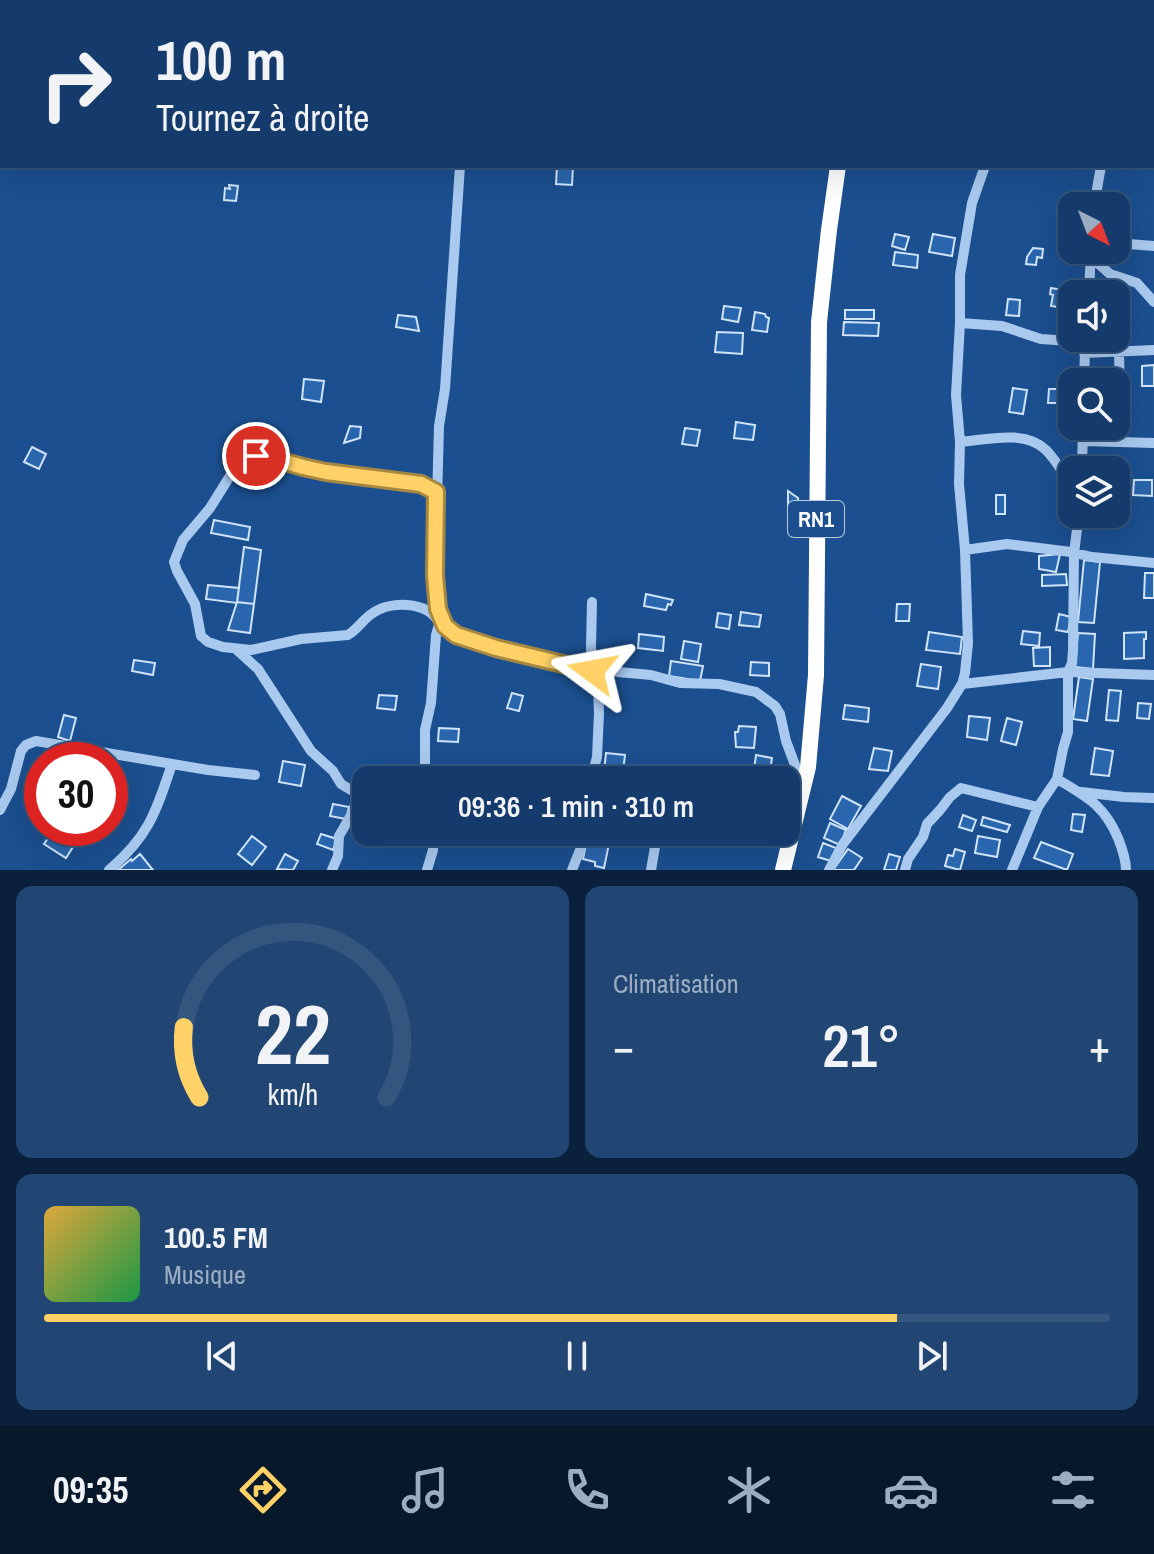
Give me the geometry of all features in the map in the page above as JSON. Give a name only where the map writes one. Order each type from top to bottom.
[{"type":"highway","name":"RN1","points":[[783,870],[808,767],[816,675],[819,322],[838,168]]},
{"type":"street","points":[[425,766],[425,730],[440,620],[435,576],[436,492],[460,168]]},
{"type":"street","points":[[829,870],[843,844],[947,708],[965,673],[968,643],[965,550],[956,395],[960,275],[972,203],[984,168]]},
{"type":"street","points":[[1096,192],[1101,168]]},
{"type":"street","points":[[1130,244],[1154,246]]},
{"type":"street","points":[[1100,264],[1110,274],[1137,283],[1154,302]]},
{"type":"street","points":[[960,323],[1002,326],[1041,339],[1058,341]]},
{"type":"street","points":[[1130,350],[1153,347]]},
{"type":"street","points":[[960,442],[1008,438],[1029,440],[1047,451],[1058,466]]},
{"type":"street","points":[[1085,456],[1088,441],[1154,443]]},
{"type":"street","points":[[436,492],[421,484],[349,476],[261,455],[241,462],[210,508],[183,540],[174,562],[195,604],[201,636],[208,642],[237,650],[301,639],[339,637],[353,632],[377,610],[402,603],[434,614],[456,635],[496,648],[592,671],[651,675],[680,683],[719,684],[756,692],[775,706],[780,714],[803,788]]},
{"type":"street","points":[[1012,870],[1038,807],[1057,779],[1068,732],[1068,672],[1073,650],[1077,528]]},
{"type":"street","points":[[965,550],[1007,544],[1154,563]]},
{"type":"street","points":[[592,602],[592,671],[599,702],[599,745],[594,766]]},
{"type":"street","points":[[258,669],[266,646]]},
{"type":"street","points":[[237,650],[258,669],[311,751],[333,771],[341,784],[356,793],[354,810],[339,836],[338,856],[332,870]]},
{"type":"street","points":[[962,684],[1068,672],[1154,675]]},
{"type":"street","points":[[0,810],[11,789],[23,748],[36,741],[255,775]]},
{"type":"street","points":[[110,870],[147,829],[156,813],[172,764]]},
{"type":"street","points":[[1057,779],[1097,805],[1107,816],[1119,842],[1126,870]]},
{"type":"street","points":[[905,870],[927,824],[961,788],[1038,807]]},
{"type":"street","points":[[1079,792],[1154,798]]},
{"type":"street","points":[[427,870],[433,846]]},
{"type":"street","points":[[572,870],[581,846]]},
{"type":"street","points":[[651,870],[655,846]]},
{"type":"building","points":[[557,168],[573,168],[572,185],[556,184]]},
{"type":"building","points":[[229,185],[238,186],[236,201],[224,200],[225,188],[230,189]]},
{"type":"building","points":[[895,234],[909,237],[905,250],[892,246]]},
{"type":"building","points":[[933,234],[955,238],[952,256],[929,252]]},
{"type":"building","points":[[1033,248],[1043,249],[1042,258],[1037,257],[1036,265],[1026,264],[1027,257]]},
{"type":"building","points":[[895,252],[918,255],[917,268],[893,265]]},
{"type":"building","points":[[1051,288],[1058,289],[1058,307],[1051,306],[1053,295],[1050,294]]},
{"type":"building","points":[[1008,299],[1020,300],[1019,316],[1006,315]]},
{"type":"building","points":[[724,306],[741,308],[738,322],[722,319]]},
{"type":"building","points":[[845,310],[874,310],[874,319],[845,319]]},
{"type":"building","points":[[755,312],[769,318],[767,332],[752,330]]},
{"type":"building","points":[[398,315],[416,317],[419,331],[396,327]]},
{"type":"building","points":[[844,322],[879,323],[878,336],[843,335]]},
{"type":"building","points":[[717,332],[743,333],[742,354],[715,352]]},
{"type":"building","points":[[1154,365],[1154,386],[1142,386],[1142,366]]},
{"type":"building","points":[[304,379],[324,381],[321,402],[302,399]]},
{"type":"building","points":[[1013,388],[1027,390],[1023,414],[1009,412]]},
{"type":"building","points":[[1049,389],[1058,389],[1058,403],[1048,403]]},
{"type":"building","points":[[736,422],[755,425],[753,440],[734,438]]},
{"type":"building","points":[[350,426],[361,427],[360,438],[344,443]]},
{"type":"building","points":[[685,428],[700,430],[697,446],[682,444]]},
{"type":"building","points":[[32,447],[46,454],[39,469],[24,462]]},
{"type":"building","points":[[1134,480],[1152,480],[1152,496],[1133,495]]},
{"type":"building","points":[[788,491],[798,498],[798,521],[788,520]]},
{"type":"building","points":[[996,495],[1005,495],[1005,514],[996,514]]},
{"type":"building","points":[[214,520],[250,527],[248,540],[211,533]]},
{"type":"building","points":[[244,547],[261,550],[254,604],[237,602]]},
{"type":"building","points":[[1060,554],[1056,572],[1039,569],[1039,556]]},
{"type":"building","points":[[1084,560],[1100,562],[1094,623],[1078,622]]},
{"type":"building","points":[[1145,573],[1154,573],[1154,598],[1144,598]]},
{"type":"building","points":[[1066,574],[1067,585],[1042,586],[1042,575]]},
{"type":"building","points":[[208,585],[239,588],[237,603],[206,599]]},
{"type":"building","points":[[646,594],[673,600],[666,610],[644,606]]},
{"type":"building","points":[[237,602],[254,604],[250,633],[228,630]]},
{"type":"building","points":[[897,604],[910,604],[909,621],[896,621]]},
{"type":"building","points":[[741,612],[761,615],[759,627],[739,625]]},
{"type":"building","points":[[718,613],[731,615],[729,629],[716,627]]},
{"type":"building","points":[[1059,614],[1071,617],[1068,632],[1056,630]]},
{"type":"building","points":[[1023,631],[1040,633],[1039,646],[1021,644]]},
{"type":"building","points":[[929,632],[962,637],[960,654],[926,650]]},
{"type":"building","points":[[1146,632],[1144,658],[1124,659],[1124,633]]},
{"type":"building","points":[[1078,633],[1095,634],[1093,669],[1075,667]]},
{"type":"building","points":[[639,634],[664,637],[663,651],[638,648]]},
{"type":"building","points":[[684,641],[701,644],[698,662],[681,659]]},
{"type":"building","points":[[1050,647],[1050,666],[1034,666],[1033,648]]},
{"type":"building","points":[[134,660],[155,663],[153,675],[132,671]]},
{"type":"building","points":[[671,661],[703,666],[700,681],[669,676]]},
{"type":"building","points":[[751,662],[769,663],[769,676],[750,675]]},
{"type":"building","points":[[921,664],[941,667],[938,689],[917,686]]},
{"type":"building","points":[[1079,677],[1093,679],[1087,721],[1073,719]]},
{"type":"building","points":[[1109,690],[1121,691],[1118,721],[1106,720]]},
{"type":"building","points":[[512,693],[523,696],[519,711],[507,708]]},
{"type":"building","points":[[379,695],[397,696],[395,710],[377,708]]},
{"type":"building","points":[[1138,703],[1151,704],[1149,719],[1137,718]]},
{"type":"building","points":[[845,705],[869,708],[868,722],[843,719]]},
{"type":"building","points":[[64,715],[76,718],[70,741],[58,737]]},
{"type":"building","points":[[969,716],[990,718],[987,740],[967,737]]},
{"type":"building","points":[[1007,718],[1022,722],[1016,745],[1001,741]]},
{"type":"building","points":[[739,726],[756,727],[754,748],[736,747],[735,732],[738,732]]},
{"type":"building","points":[[439,728],[459,729],[458,742],[438,741]]},
{"type":"building","points":[[874,748],[892,751],[888,771],[869,769]]},
{"type":"building","points":[[1095,748],[1113,751],[1109,776],[1091,774]]},
{"type":"building","points":[[606,753],[625,755],[624,766],[605,766]]},
{"type":"building","points":[[756,755],[772,758],[771,766],[755,766]]},
{"type":"building","points":[[283,761],[305,765],[301,786],[279,782]]},
{"type":"building","points":[[842,796],[861,806],[848,829],[830,819]]},
{"type":"building","points":[[333,804],[349,807],[346,819],[330,816]]},
{"type":"building","points":[[1073,814],[1085,815],[1082,832],[1071,830]]},
{"type":"building","points":[[963,815],[976,820],[972,831],[959,827]]},
{"type":"building","points":[[983,817],[1010,825],[1007,832],[981,825]]},
{"type":"building","points":[[830,823],[846,830],[840,845],[824,838]]},
{"type":"building","points":[[321,834],[337,839],[333,850],[317,844]]},
{"type":"building","points":[[252,836],[266,847],[252,865],[238,854]]},
{"type":"building","points":[[978,836],[1000,840],[997,857],[975,853]]},
{"type":"building","points":[[1041,842],[1073,854],[1067,870],[1034,858]]},
{"type":"building","points":[[823,843],[836,848],[831,861],[818,857]]},
{"type":"building","points":[[47,846],[74,846],[66,858]]},
{"type":"building","points":[[586,846],[609,846],[604,868],[583,859]]},
{"type":"building","points":[[848,849],[862,858],[854,870],[833,870]]},
{"type":"building","points":[[955,849],[965,852],[960,870],[945,866],[948,855],[953,856]]},
{"type":"building","points":[[140,854],[153,870],[118,870],[131,859]]},
{"type":"building","points":[[285,854],[298,861],[293,870],[277,869]]},
{"type":"building","points":[[889,854],[900,857],[896,870],[884,870]]},
{"type":"route","points":[[256,456],[349,476],[421,484],[436,492],[435,576],[438,609],[445,626],[456,635],[496,648],[592,671]]}]
